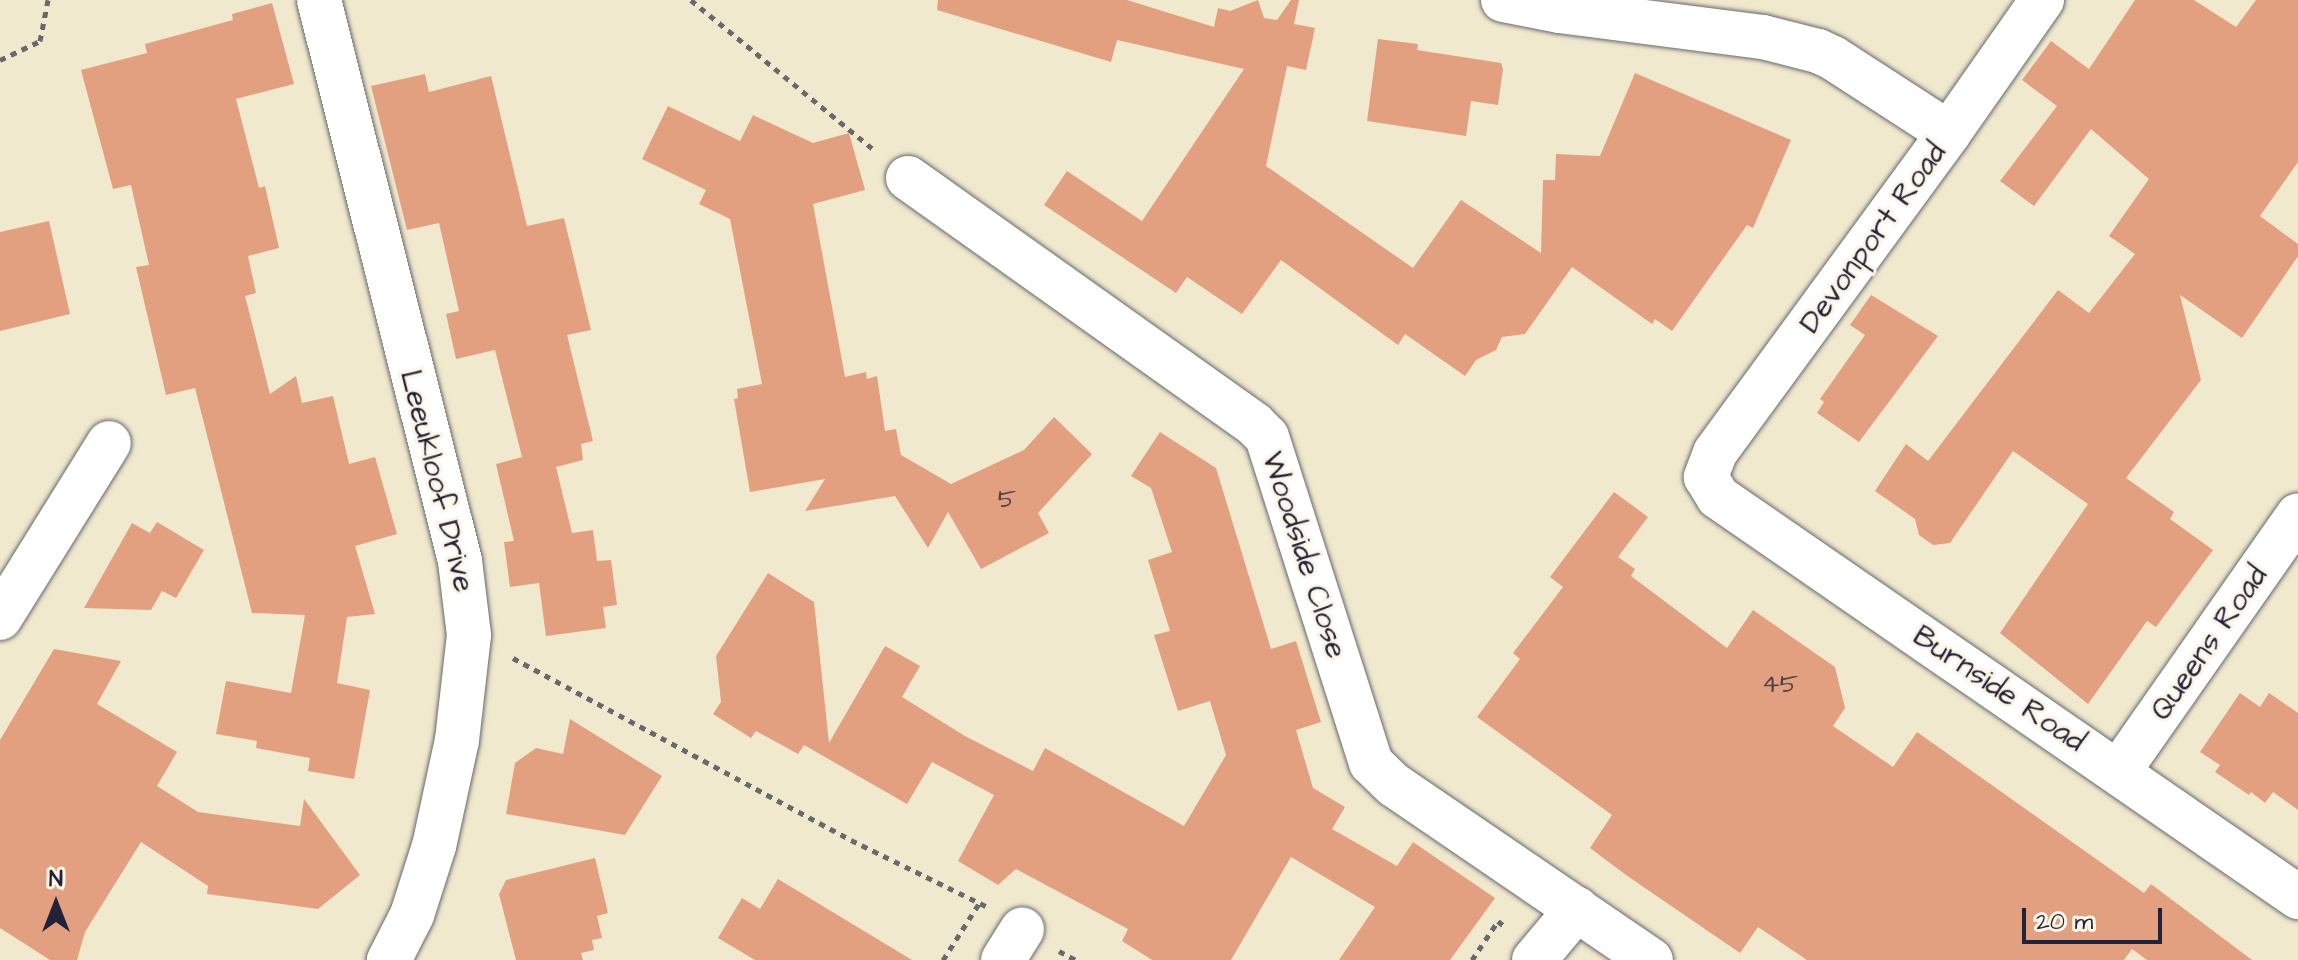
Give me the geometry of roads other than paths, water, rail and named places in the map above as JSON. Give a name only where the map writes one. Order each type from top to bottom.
[{"type":"street","name":"Leeukloof Drive","points":[[319,0],[460,561],[469,635],[457,740],[434,846],[412,915],[389,960]]},
{"type":"street","points":[[1503,0],[1559,11],[1763,37],[1818,51],[1949,133]]},
{"type":"street","name":"Devonport Road","points":[[1706,477],[1715,453],[1949,133],[2042,0]]},
{"type":"street","name":"Woodside Close","points":[[908,178],[1254,424],[1267,437],[1371,763],[1394,785],[1651,960]]},
{"type":"street","points":[[0,618],[109,443]]},
{"type":"street","name":"Burnside Road","points":[[1706,477],[1718,497],[2298,897]]},
{"type":"street","name":"Queens Road","points":[[2119,771],[2298,515]]},
{"type":"street","points":[[1534,960],[1577,909]]}]
